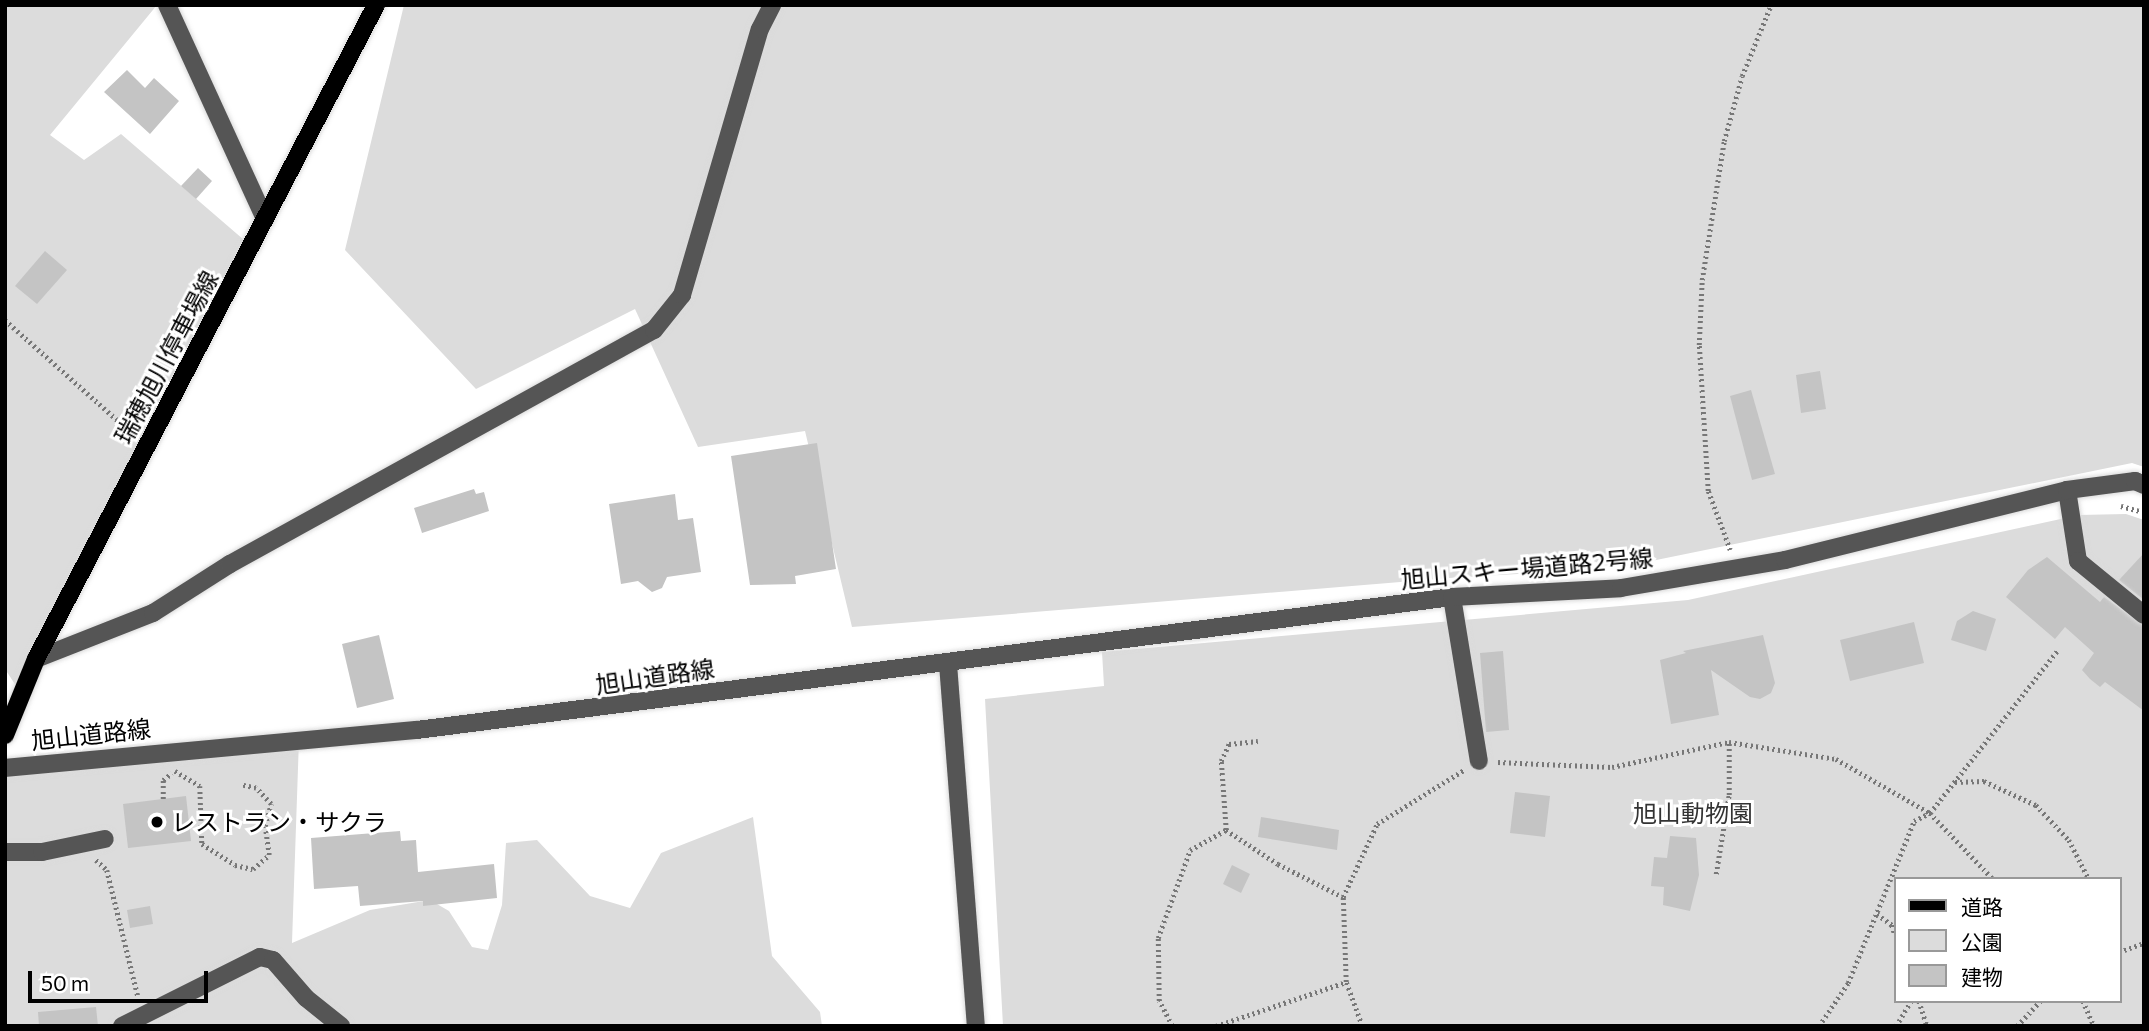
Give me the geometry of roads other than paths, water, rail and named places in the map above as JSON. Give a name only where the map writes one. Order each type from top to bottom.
[{"type":"main road","name":"瑞穂旭川停車場線","points":[[5,735],[36,659],[376,5]]},
{"type":"street","points":[[167,5],[265,219]]},
{"type":"street","points":[[36,659],[153,613],[230,564],[654,330],[682,295],[760,29],[772,5]]},
{"type":"street","name":"旭山スキー場道路2号線","points":[[948,664],[1452,597],[1621,589],[1785,560],[2067,490],[2135,481],[2144,485]]},
{"type":"street","points":[[2067,490],[2078,561],[2144,615]]},
{"type":"street","points":[[1452,597],[1479,761]]},
{"type":"street","points":[[948,664],[976,1026]]},
{"type":"street","name":"旭山道路線","points":[[5,768],[417,730],[948,664]]},
{"type":"street","points":[[5,852],[70,846],[105,839]]},
{"type":"street","points":[[122,1026],[144,1018],[260,957],[273,960],[306,998],[341,1026]]},
{"type":"place","name":"レストラン・サクラ","points":[[157,822]]},
{"type":"park label","name":"旭山動物園","points":[[1693,813]]}]
